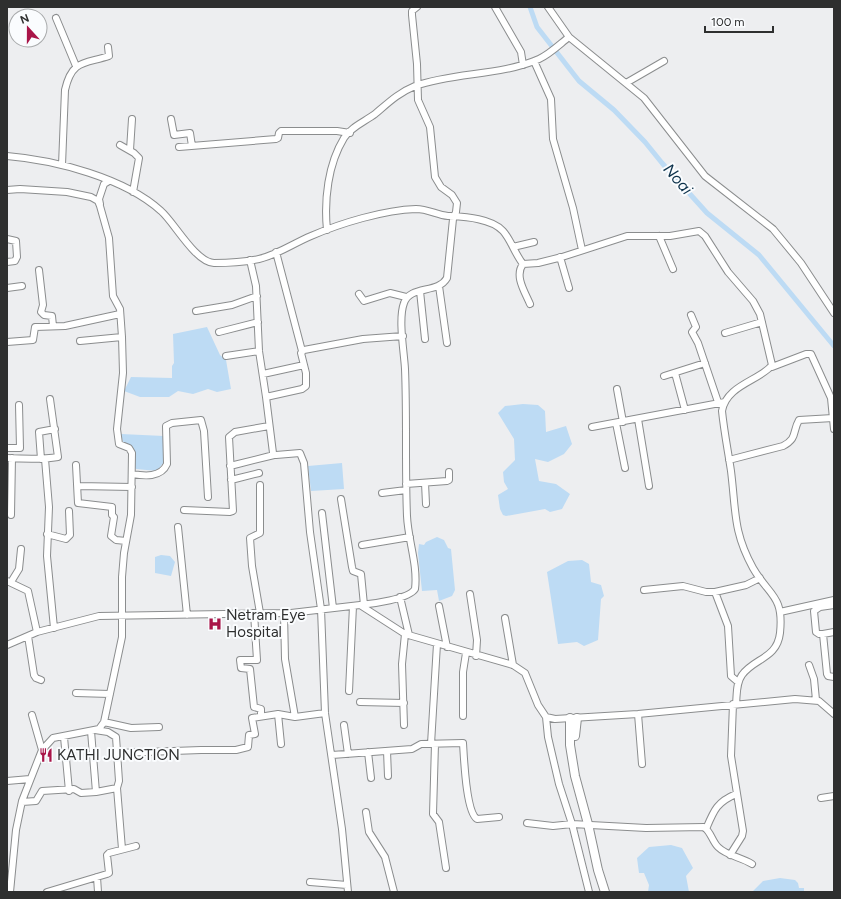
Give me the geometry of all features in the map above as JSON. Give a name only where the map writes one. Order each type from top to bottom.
[{"type":"main road","points":[[574,718],[580,781],[602,867],[610,892]]},
{"type":"main road","points":[[591,824],[598,870],[605,892]]},
{"type":"street","points":[[7,645],[37,632],[86,618],[284,613],[321,610],[362,605],[400,597],[409,594],[415,589],[406,487],[403,304],[406,298],[420,291],[439,286],[444,282],[446,278],[454,216],[457,208],[456,200],[441,187],[435,177],[430,127],[418,100],[417,64],[412,15],[412,11],[417,7]]},
{"type":"street","points":[[495,7],[521,52],[524,65]]},
{"type":"street","points":[[548,7],[569,37],[644,98],[705,176],[773,229],[801,263],[834,313]]},
{"type":"street","points":[[56,18],[76,66]]},
{"type":"street","points":[[327,230],[325,211],[327,194],[336,157],[345,138],[350,132],[391,98],[417,86],[446,78],[524,65],[541,58],[569,37]]},
{"type":"street","points":[[62,165],[65,90],[67,80],[76,66],[86,61],[109,56],[108,47]]},
{"type":"street","points":[[626,83],[664,60]]},
{"type":"street","points":[[534,61],[551,99],[552,139],[573,208],[582,250]]},
{"type":"street","points":[[171,119],[173,134],[190,134],[192,146]]},
{"type":"street","points":[[130,150],[132,120]]},
{"type":"street","points":[[179,147],[276,139],[281,131],[350,132]]},
{"type":"street","points":[[120,145],[130,150],[139,158],[133,192]]},
{"type":"street","points":[[7,156],[73,167],[109,180],[133,192],[161,211],[192,250],[211,263],[260,259],[327,230],[382,214],[416,209],[426,210],[445,216],[473,218],[491,223],[502,230],[523,264]]},
{"type":"street","points":[[10,892],[9,884],[16,830],[22,802],[42,750],[53,738],[99,729],[104,722],[122,637],[122,577],[126,541],[131,515],[132,453],[129,448],[119,444],[116,429],[123,373],[120,309],[112,296],[109,238],[99,199],[104,184],[109,180]]},
{"type":"street","points":[[7,190],[20,189],[68,192],[91,197],[98,201],[100,206]]},
{"type":"street","points":[[523,264],[538,263],[627,236],[670,236],[699,231],[705,236],[728,272],[754,302],[762,322],[772,367]]},
{"type":"street","points":[[659,236],[673,269]]},
{"type":"street","points":[[7,240],[16,241],[18,259],[7,262]]},
{"type":"street","points":[[513,247],[534,242]]},
{"type":"street","points":[[266,397],[302,389],[306,386],[307,382],[302,351],[276,252]]},
{"type":"street","points":[[560,257],[569,288]]},
{"type":"street","points":[[250,260],[256,286],[259,351],[274,455]]},
{"type":"street","points":[[523,264],[520,268],[519,275],[530,304]]},
{"type":"street","points":[[39,270],[42,305],[41,312],[44,315],[52,316],[53,326]]},
{"type":"street","points":[[7,288],[22,286]]},
{"type":"street","points":[[439,286],[447,343]]},
{"type":"street","points":[[420,291],[424,339]]},
{"type":"street","points":[[360,294],[364,300],[390,293],[406,298]]},
{"type":"street","points":[[196,311],[232,304],[257,296]]},
{"type":"street","points":[[7,342],[33,340],[35,327],[95,320],[120,314]]},
{"type":"street","points":[[691,315],[696,327],[692,332],[722,402],[738,534],[753,568],[774,594],[780,612],[780,634],[776,647],[764,659],[747,669],[738,682],[734,704],[731,756],[743,834],[730,854]]},
{"type":"street","points":[[219,332],[258,322]]},
{"type":"street","points":[[725,333],[762,322]]},
{"type":"street","points":[[302,351],[363,339],[403,336]]},
{"type":"street","points":[[80,341],[122,337]]},
{"type":"street","points":[[226,356],[259,351]]},
{"type":"street","points":[[592,427],[722,402],[742,385],[772,367],[806,354],[810,354],[831,398],[834,428]]},
{"type":"street","points":[[664,376],[705,363]]},
{"type":"street","points":[[263,374],[304,365]]},
{"type":"street","points":[[675,373],[685,410]]},
{"type":"street","points":[[617,389],[625,468]]},
{"type":"street","points":[[11,515],[9,458],[43,459],[59,455],[50,399]]},
{"type":"street","points":[[7,448],[20,448],[19,405]]},
{"type":"street","points":[[729,460],[783,446],[789,443],[794,438],[799,420],[833,418]]},
{"type":"street","points":[[638,419],[648,486]]},
{"type":"street","points":[[132,474],[146,476],[154,474],[165,468],[167,464],[166,426],[172,423],[201,420],[205,443],[208,496]]},
{"type":"street","points":[[184,510],[230,512],[233,509],[229,441],[231,434],[270,426]]},
{"type":"street","points":[[54,628],[48,578],[47,534],[49,507],[39,432],[55,429]]},
{"type":"street","points":[[230,466],[274,455],[300,453],[302,456],[321,610],[325,713],[332,755],[348,892]]},
{"type":"street","points":[[76,464],[78,503],[112,507],[112,515],[114,517],[111,536],[116,540],[126,541]]},
{"type":"street","points":[[382,493],[425,483],[448,481],[449,472]]},
{"type":"street","points":[[231,480],[259,473]]},
{"type":"street","points":[[425,483],[426,504]]},
{"type":"street","points":[[260,485],[260,534],[250,538],[257,613],[257,660],[240,660],[241,668],[250,669],[254,707],[261,709],[261,715]]},
{"type":"street","points":[[78,486],[132,487]]},
{"type":"street","points":[[341,499],[352,567],[353,570],[361,574],[362,605]]},
{"type":"street","points":[[47,534],[66,539],[69,538],[69,511]]},
{"type":"street","points":[[322,513],[333,608]]},
{"type":"street","points":[[178,527],[187,615]]},
{"type":"street","points":[[362,545],[410,536]]},
{"type":"street","points":[[21,550],[19,569],[9,582],[28,591],[37,632]]},
{"type":"street","points":[[644,590],[683,586],[706,592],[715,592],[746,585],[760,578]]},
{"type":"street","points":[[715,592],[728,626],[731,676],[738,682]]},
{"type":"street","points":[[470,594],[477,640],[476,656]]},
{"type":"street","points":[[400,597],[407,634],[402,664],[404,725]]},
{"type":"street","points":[[780,612],[834,600]]},
{"type":"street","points":[[362,605],[407,634],[476,656],[513,665],[525,672],[538,705],[546,717],[548,738],[559,784],[572,824],[589,892]]},
{"type":"street","points":[[349,691],[353,606]]},
{"type":"street","points":[[439,606],[447,647]]},
{"type":"street","points":[[834,606],[820,607],[814,611],[816,632],[819,634],[834,632]]},
{"type":"street","points":[[284,613],[285,659],[294,717]]},
{"type":"street","points":[[505,618],[513,665]]},
{"type":"street","points":[[823,634],[827,674],[828,676],[834,677]]},
{"type":"street","points":[[28,636],[34,675],[36,678],[41,680]]},
{"type":"street","points":[[437,644],[433,744],[433,814],[434,818],[439,822],[446,868]]},
{"type":"street","points":[[463,716],[463,679],[466,653]]},
{"type":"street","points":[[809,665],[814,679],[816,700]]},
{"type":"street","points":[[76,692],[110,694]]},
{"type":"street","points":[[546,717],[555,719],[638,714],[795,698],[816,700],[834,714]]},
{"type":"street","points":[[360,702],[404,703]]},
{"type":"street","points":[[118,753],[236,750],[248,747],[249,735],[255,734],[252,718],[261,715],[278,714],[294,717],[325,713]]},
{"type":"street","points":[[278,714],[281,744]]},
{"type":"street","points":[[638,714],[642,764]]},
{"type":"street","points":[[32,715],[42,750]]},
{"type":"street","points":[[104,722],[131,728],[159,727]]},
{"type":"street","points":[[344,724],[348,754]]},
{"type":"street","points":[[93,730],[108,732],[116,737],[119,781],[117,788],[122,849]]},
{"type":"street","points":[[93,730],[96,792]]},
{"type":"street","points":[[64,737],[69,791]]},
{"type":"street","points":[[332,755],[412,749],[421,744],[463,743],[468,798],[473,814],[477,819],[499,817]]},
{"type":"street","points":[[387,751],[388,776]]},
{"type":"street","points":[[368,752],[371,778]]},
{"type":"street","points":[[7,781],[30,779]]},
{"type":"street","points":[[22,802],[36,801],[42,791],[69,791],[74,789],[81,793],[117,788]]},
{"type":"street","points":[[706,829],[713,812],[723,800],[736,794]]},
{"type":"street","points":[[821,798],[834,796]]},
{"type":"street","points":[[366,812],[369,832],[385,856],[394,892]]},
{"type":"street","points":[[527,823],[553,826],[591,824],[646,828],[701,826],[706,829],[719,848],[730,854],[744,858],[752,864]]},
{"type":"street","points":[[47,892],[109,873],[107,855],[122,849],[136,846]]},
{"type":"street","points":[[97,877],[98,892]]},
{"type":"street","points":[[310,882],[347,885]]},
{"type":"water","points":[[207,327],[220,355],[226,360],[231,389],[217,392],[208,389],[193,394],[178,391],[169,397],[140,397],[124,391],[131,377],[172,378],[172,366],[174,363],[173,334]]},
{"type":"water","points":[[523,404],[538,405],[545,411],[546,432],[566,426],[572,444],[564,454],[548,462],[535,459],[539,481],[556,484],[570,494],[562,509],[550,512],[545,509],[506,516],[503,515],[500,509],[498,495],[508,489],[504,482],[503,472],[515,460],[514,439],[498,413],[505,406]]},
{"type":"water","points":[[121,434],[164,436],[164,462],[157,471],[136,469],[131,464],[130,449],[124,446]]},
{"type":"water","points":[[342,463],[344,489],[311,491],[308,466]]},
{"type":"water","points":[[437,537],[444,540],[448,548],[451,549],[455,590],[452,596],[439,601],[437,590],[422,591],[418,553],[419,544],[424,545],[426,542]]},
{"type":"water","points":[[161,555],[170,556],[175,562],[171,576],[155,573],[155,557]]},
{"type":"water","points":[[582,560],[589,564],[591,582],[601,585],[604,596],[601,599],[598,640],[584,646],[577,642],[558,644],[547,572],[568,561]]},
{"type":"water","points":[[671,845],[682,848],[693,868],[686,876],[689,892],[648,892],[649,885],[644,873],[639,873],[637,858],[649,847]]},
{"type":"water","points":[[780,878],[795,880],[798,883],[799,888],[804,888],[804,892],[752,892],[763,881]]},
{"type":"waterway","name":"Noai","points":[[530,7],[537,27],[579,81],[614,110],[645,142],[707,213],[759,255],[834,346]]},
{"type":"place","name":"Netram Eye Hospital","points":[[215,624]]},
{"type":"place","name":"KATHI JUNCTION","points":[[46,755]]}]
